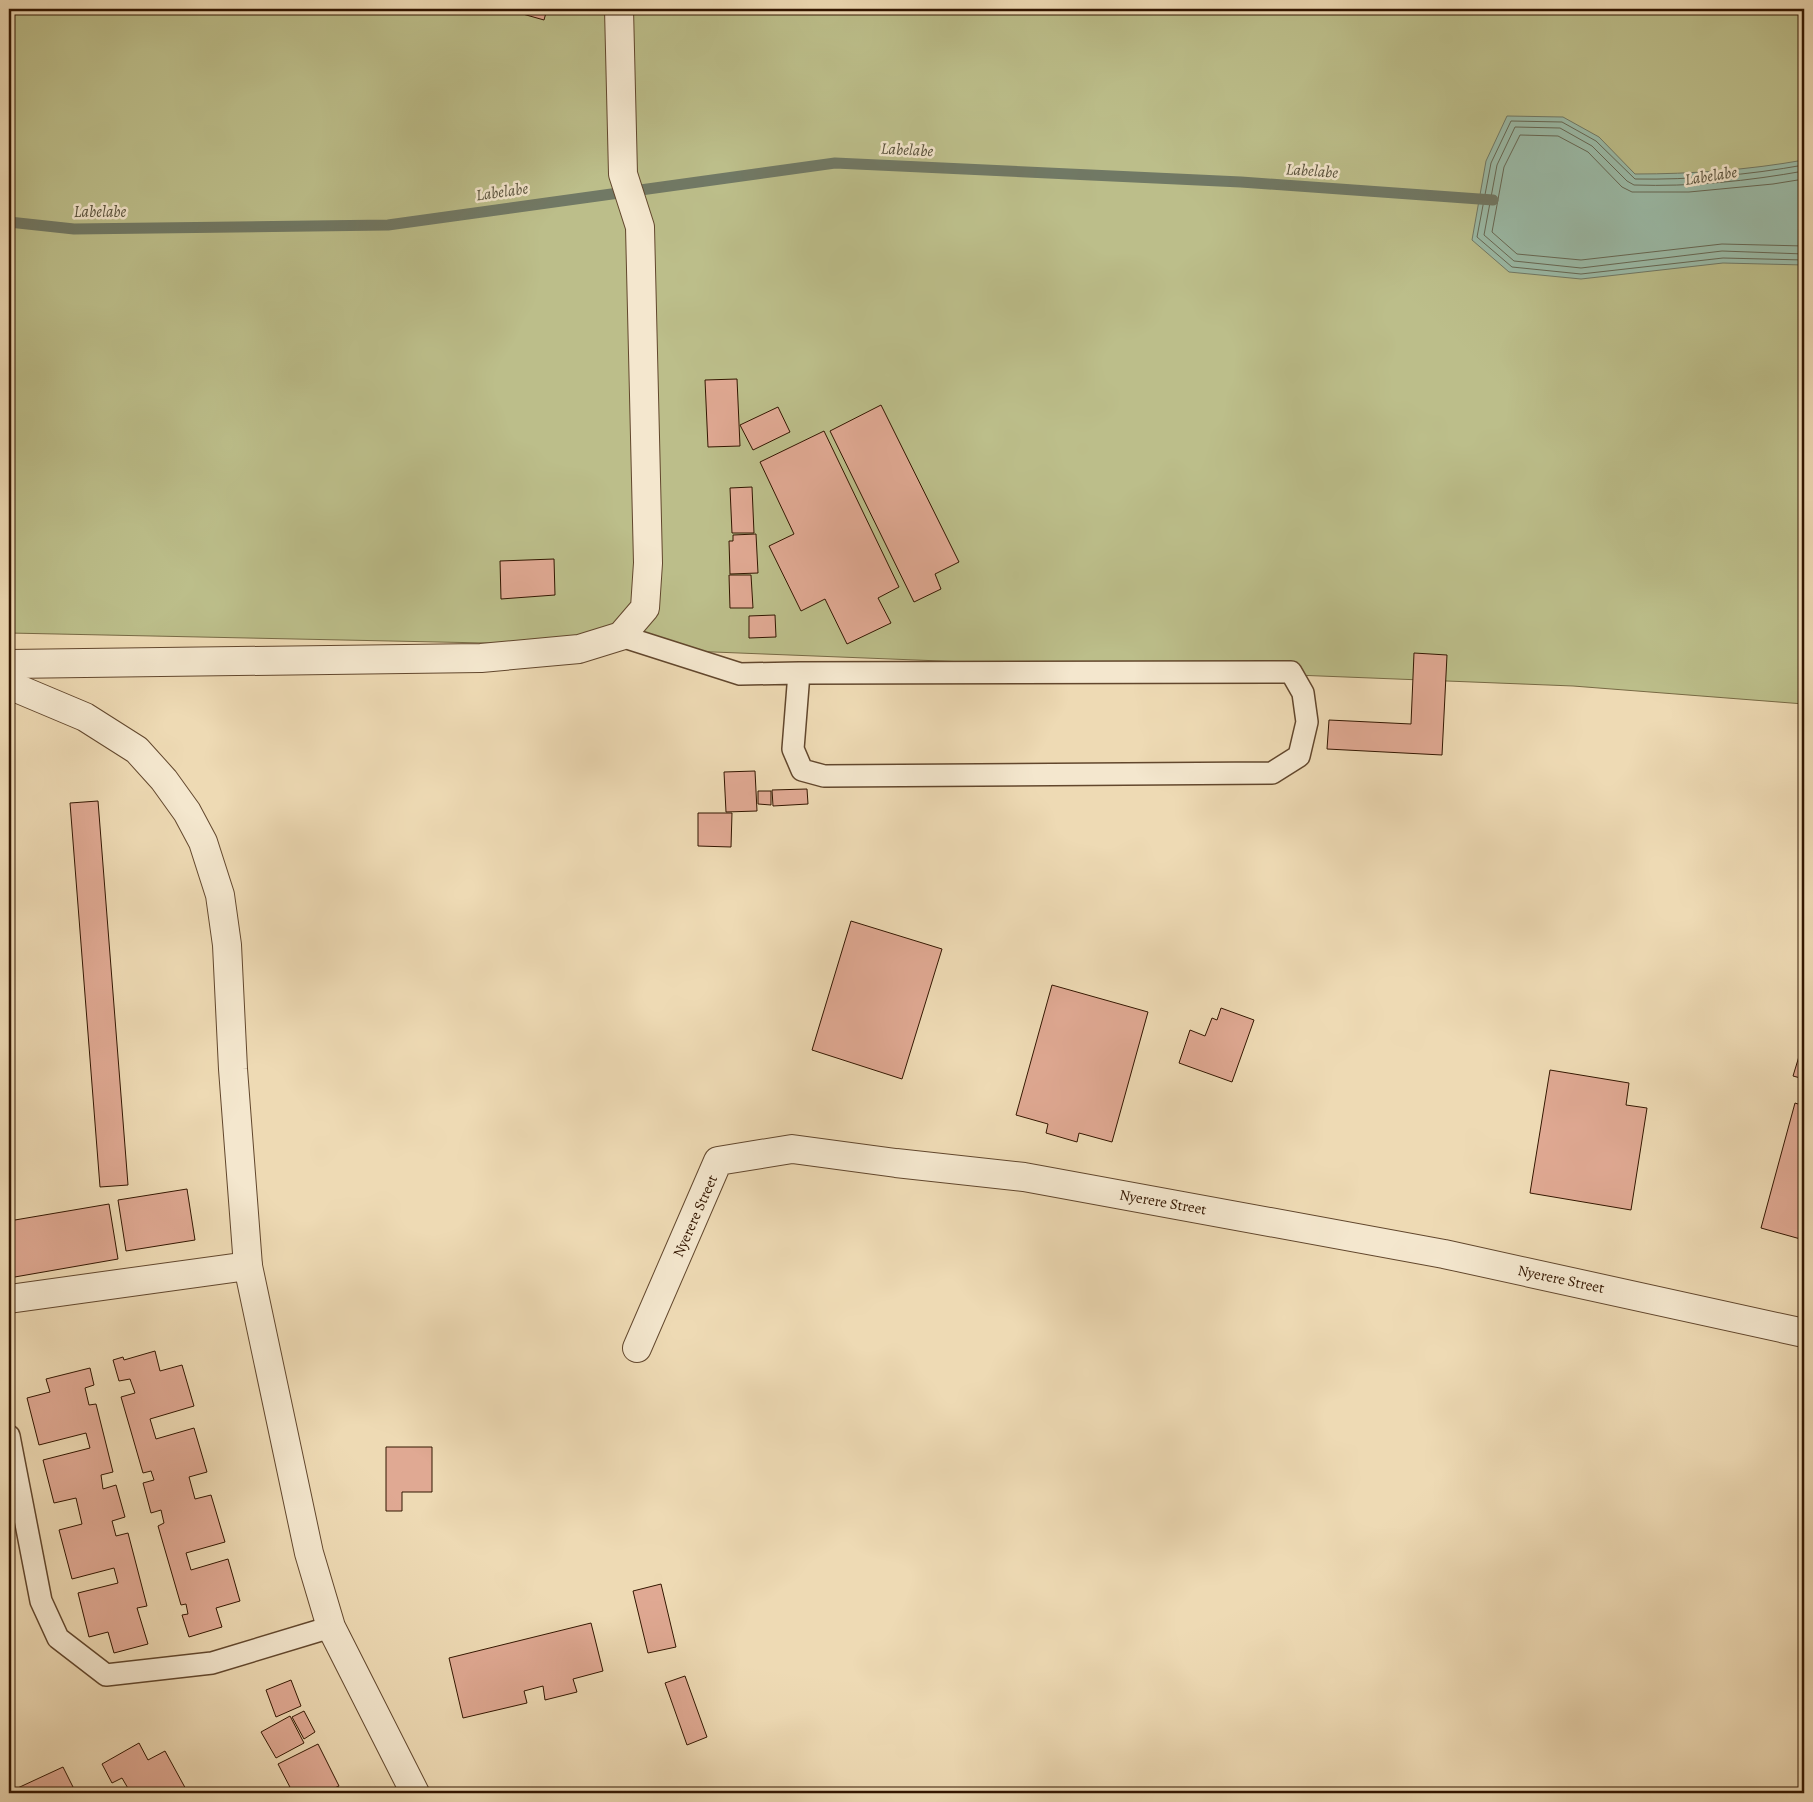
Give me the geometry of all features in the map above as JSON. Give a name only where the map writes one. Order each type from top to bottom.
[{"type":"street","points":[[9,664],[481,658],[580,649],[621,636],[645,608],[648,563],[640,227],[623,174],[619,9]]},
{"type":"street","points":[[9,685],[85,717],[137,750],[164,780],[187,812],[203,842],[220,895],[227,945],[233,1069],[248,1266],[309,1553],[331,1627],[415,1793]]},
{"type":"street","name":"Nyerere Street","points":[[637,1348],[718,1161],[792,1149],[1024,1177],[1444,1254],[1804,1332]]},
{"type":"street","points":[[9,1299],[248,1266]]},
{"type":"lane","points":[[621,636],[740,674],[1291,672],[1303,693],[1307,722],[1299,756],[1272,773],[824,776],[802,770],[792,749],[799,674]]},
{"type":"lane","points":[[9,1436],[41,1601],[58,1638],[106,1675],[212,1663],[331,1627]]},
{"type":"green space","points":[[9,9],[1804,9],[1804,704],[1573,686],[486,643],[9,633]]},
{"type":"water","points":[[1507,116],[1563,117],[1599,137],[1635,174],[1720,171],[1804,160],[1804,265],[1723,263],[1581,279],[1509,272],[1472,240],[1486,161]]},
{"type":"building","points":[[505,9],[547,9],[544,20]]},
{"type":"building","points":[[737,379],[740,446],[708,447],[705,380]]},
{"type":"building","points":[[881,405],[959,562],[935,574],[941,589],[914,602],[830,431]]},
{"type":"building","points":[[778,407],[790,432],[753,450],[740,425]]},
{"type":"building","points":[[824,431],[899,587],[878,598],[891,623],[847,644],[825,599],[801,611],[769,546],[794,534],[760,462]]},
{"type":"building","points":[[752,487],[754,533],[732,533],[730,488]]},
{"type":"building","points":[[756,534],[758,573],[730,574],[729,541],[733,541],[733,535]]},
{"type":"building","points":[[554,559],[555,595],[501,599],[500,561]]},
{"type":"building","points":[[729,575],[751,575],[753,608],[730,608]]},
{"type":"building","points":[[775,615],[776,637],[749,638],[749,616]]},
{"type":"building","points":[[1414,653],[1447,655],[1442,755],[1327,749],[1329,720],[1411,724]]},
{"type":"building","points":[[755,771],[757,811],[726,812],[724,772]]},
{"type":"building","points":[[807,789],[808,804],[773,806],[772,790]]},
{"type":"building","points":[[758,791],[771,791],[771,805],[758,804]]},
{"type":"building","points":[[98,801],[128,1185],[100,1187],[70,803]]},
{"type":"building","points":[[698,813],[732,813],[731,847],[698,846]]},
{"type":"building","points":[[851,921],[942,949],[902,1079],[812,1050]]},
{"type":"building","points":[[1052,985],[1148,1012],[1112,1142],[1079,1133],[1077,1142],[1046,1133],[1048,1124],[1016,1115]]},
{"type":"building","points":[[1221,1008],[1254,1020],[1232,1082],[1179,1063],[1190,1030],[1205,1036],[1212,1018],[1217,1020]]},
{"type":"building","points":[[1804,1040],[1804,1079],[1793,1076]]},
{"type":"building","points":[[1550,1070],[1629,1083],[1626,1105],[1647,1108],[1631,1210],[1530,1193]]},
{"type":"building","points":[[1795,1103],[1804,1106],[1804,1240],[1761,1228]]},
{"type":"building","points":[[187,1189],[195,1240],[126,1251],[118,1200]]},
{"type":"building","points":[[109,1204],[118,1259],[9,1278],[9,1221]]},
{"type":"building","points":[[155,1351],[160,1371],[182,1365],[194,1406],[150,1419],[156,1439],[194,1428],[207,1472],[189,1477],[195,1499],[211,1495],[225,1542],[186,1553],[191,1570],[228,1559],[240,1601],[216,1608],[222,1627],[189,1637],[182,1615],[188,1614],[186,1604],[181,1605],[158,1526],[164,1523],[161,1510],[151,1513],[143,1483],[154,1480],[151,1471],[143,1473],[121,1397],[135,1393],[130,1379],[119,1381],[113,1360],[123,1357],[124,1360]]},
{"type":"building","points":[[90,1368],[94,1385],[85,1388],[89,1405],[96,1404],[113,1472],[101,1475],[103,1489],[116,1485],[125,1517],[112,1521],[116,1536],[128,1533],[147,1606],[137,1608],[148,1644],[114,1653],[108,1632],[89,1637],[78,1593],[118,1583],[114,1568],[72,1579],[59,1530],[82,1524],[76,1498],[54,1503],[43,1460],[90,1448],[86,1433],[39,1445],[27,1398],[50,1392],[46,1379]]},
{"type":"building","points":[[386,1447],[432,1447],[432,1492],[402,1492],[402,1511],[386,1511]]},
{"type":"building","points":[[661,1584],[676,1647],[648,1653],[633,1591]]},
{"type":"building","points":[[591,1623],[603,1671],[573,1679],[577,1692],[545,1700],[543,1686],[524,1691],[527,1703],[463,1718],[449,1658]]},
{"type":"building","points":[[685,1676],[707,1737],[687,1745],[665,1683]]},
{"type":"building","points":[[291,1680],[301,1706],[276,1717],[266,1690]]},
{"type":"building","points":[[304,1711],[315,1732],[304,1739],[292,1717]]},
{"type":"building","points":[[290,1716],[304,1743],[276,1758],[261,1732]]},
{"type":"building","points":[[139,1743],[148,1760],[165,1751],[188,1793],[124,1793],[129,1790],[122,1778],[112,1783],[102,1764]]},
{"type":"building","points":[[318,1744],[339,1786],[324,1793],[293,1793],[278,1764]]},
{"type":"building","points":[[63,1767],[76,1793],[9,1793],[9,1792]]},
{"type":"waterway","name":"Labelabe","points":[[9,222],[74,229],[388,225],[835,163],[1241,182],[1493,200]]}]
